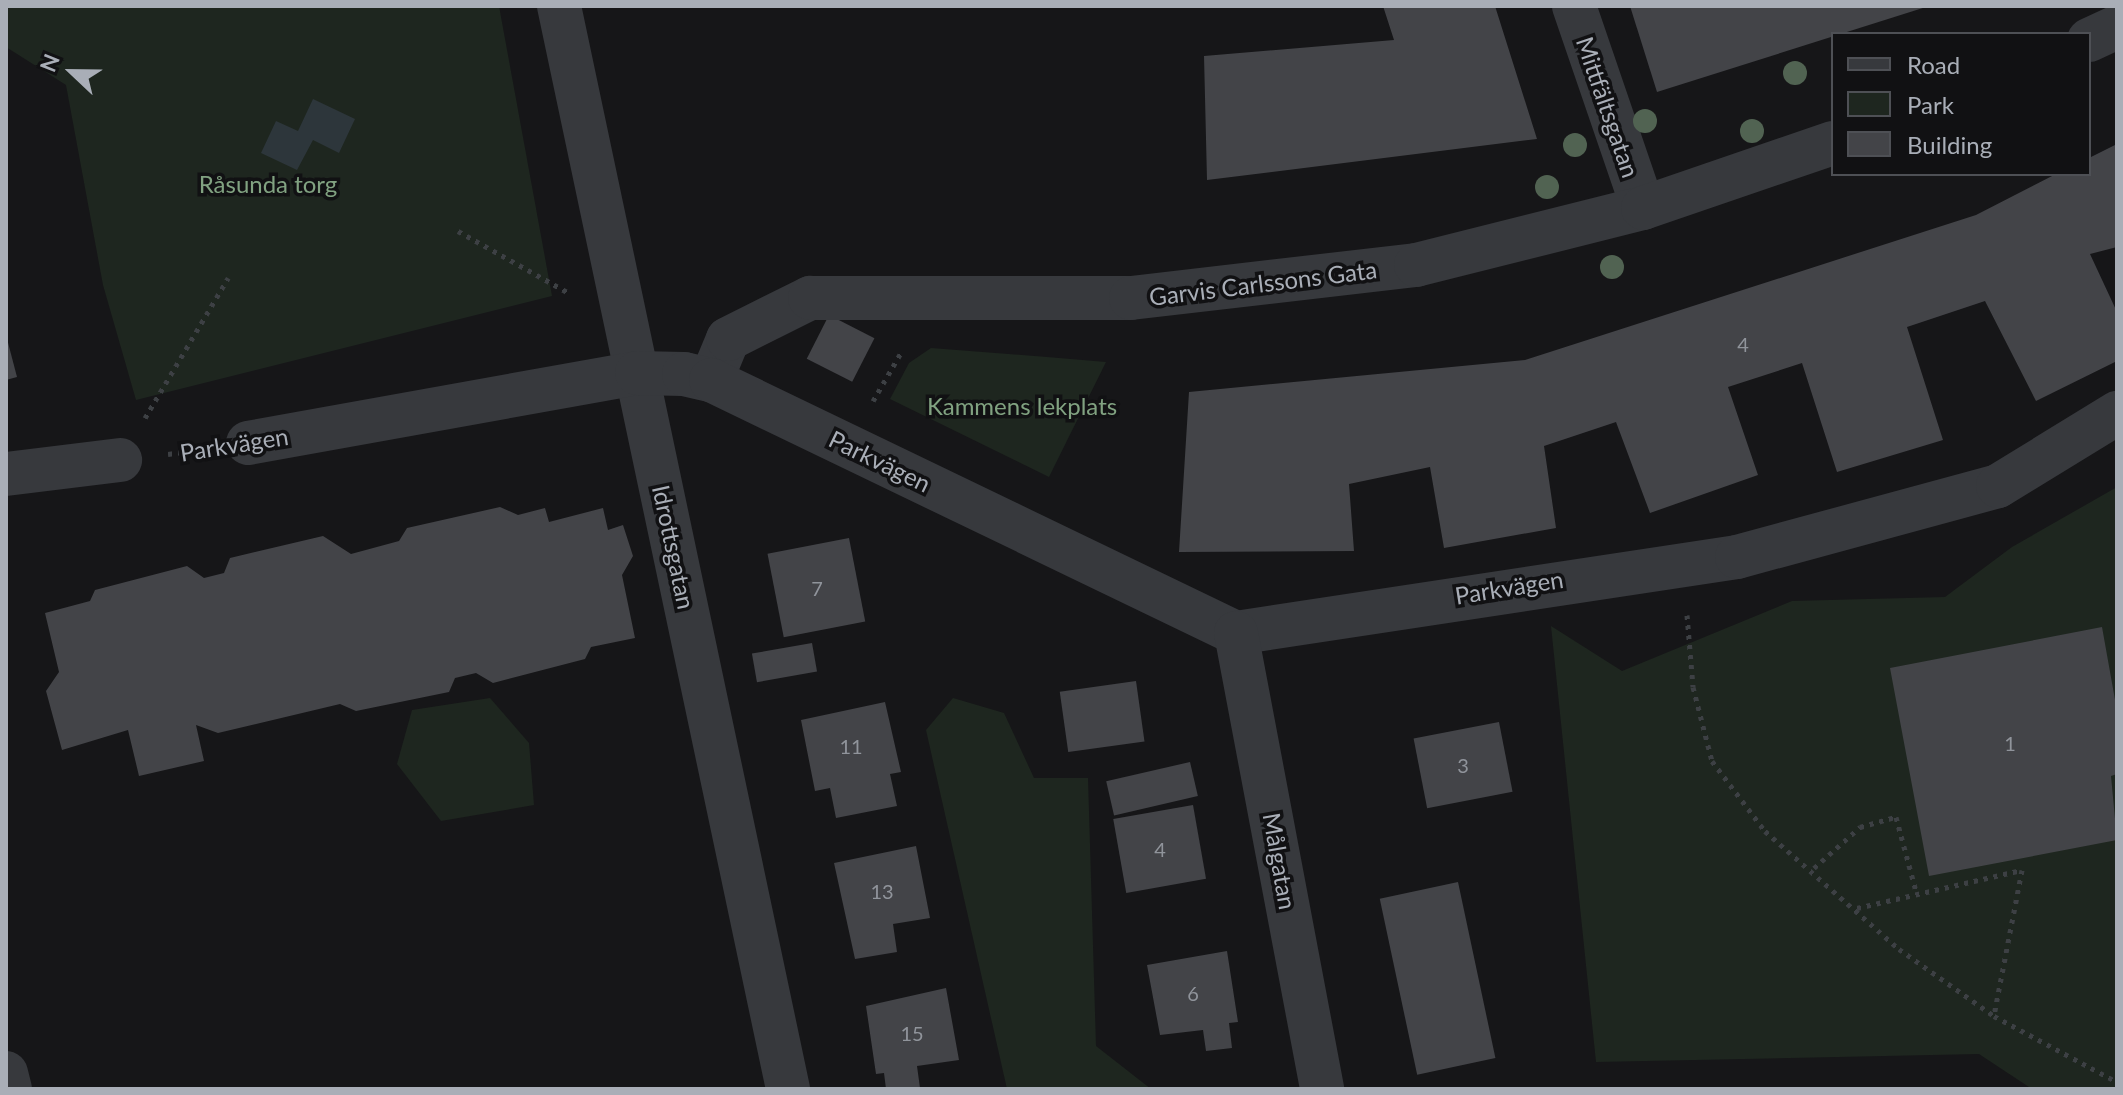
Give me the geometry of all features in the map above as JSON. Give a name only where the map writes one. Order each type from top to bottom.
[{"type":"street","name":"Idrottsgatan","points":[[559,6],[788,1089]]},
{"type":"street","name":"Mittfältsgatan","points":[[1574,6],[1643,208]]},
{"type":"street","points":[[2091,39],[2117,27]]},
{"type":"street","name":"Garvis Carlssons Gata","points":[[711,380],[728,339],[810,298],[1131,298],[1416,265],[1643,208],[1831,144]]},
{"type":"street","name":"Parkvägen","points":[[248,443],[637,373],[711,380],[1236,633],[1682,561],[1737,557],[1998,486],[2117,413]]},
{"type":"street","points":[[6,474],[120,460]]},
{"type":"street","name":"Målgatan","points":[[1236,633],[1322,1089]]},
{"type":"street","points":[[6,1073],[10,1089]]},
{"type":"path","points":[[458,231],[561,291],[622,303]]},
{"type":"path","points":[[120,460],[228,278]]},
{"type":"path","name":"Parkvägen","points":[[120,460],[248,443]]},
{"type":"path","points":[[1682,561],[1693,687],[1712,761],[1765,831],[1814,868],[1899,949],[1994,1016],[2117,1082]]},
{"type":"path","points":[[1814,868],[1860,827],[1896,817],[1916,891]]},
{"type":"path","points":[[1857,909],[1916,891],[2022,870],[1994,1016]]},
{"type":"green space","name":"Råsunda torg","points":[[6,6],[499,6],[552,296],[136,400],[103,285],[66,85],[6,47]]},
{"type":"green space","name":"Kammens lekplats","points":[[931,348],[1106,362],[1049,477],[890,399],[909,363]]},
{"type":"green space","points":[[2117,487],[2117,1089],[2032,1089],[1979,1054],[1596,1062],[1551,626],[1622,671],[1792,601],[1945,597],[2012,547]]},
{"type":"green space","points":[[490,698],[529,743],[534,805],[441,821],[397,764],[412,710]]},
{"type":"green space","points":[[953,698],[1004,713],[1034,778],[1088,778],[1096,1046],[1151,1089],[1007,1089],[926,730]]},
{"type":"shaded area","points":[[313,99],[355,119],[339,153],[313,140],[297,170],[261,153],[276,121],[298,131]]},
{"type":"building","points":[[1383,6],[1495,6],[1537,139],[1207,180],[1204,56],[1394,40]]},
{"type":"building","points":[[1630,6],[1926,6],[1847,32],[1831,32],[1831,37],[1657,92]]},
{"type":"building","points":[[2117,144],[2117,247],[2090,254],[2117,312],[2117,361],[2036,401],[1985,301],[1907,327],[1943,440],[1837,472],[1802,363],[1728,387],[1758,475],[1650,513],[1616,422],[1544,446],[1556,528],[1444,548],[1430,467],[1349,484],[1354,551],[1179,552],[1189,392],[1525,360],[1976,215],[2052,176],[2091,176],[2091,157]]},
{"type":"building","points":[[829,315],[874,338],[852,382],[807,359]]},
{"type":"building","points":[[6,335],[17,377],[6,380]]},
{"type":"building","points":[[500,507],[518,515],[545,508],[549,522],[603,508],[608,530],[623,525],[633,556],[622,575],[635,638],[591,647],[585,659],[493,683],[476,673],[455,678],[449,692],[356,711],[340,704],[218,733],[196,725],[204,761],[139,776],[128,730],[62,750],[46,691],[59,672],[45,613],[90,601],[95,590],[187,566],[204,578],[224,573],[230,558],[323,536],[351,554],[399,541],[407,528]]},
{"type":"building","points":[[849,538],[865,621],[784,637],[768,554]]},
{"type":"building","points":[[2102,627],[2117,711],[2117,774],[2111,776],[2117,840],[1929,876],[1890,668]]},
{"type":"building","points":[[812,643],[817,672],[757,682],[752,654]]},
{"type":"building","points":[[1136,681],[1144,741],[1068,752],[1060,692]]},
{"type":"building","points":[[885,702],[901,772],[890,774],[897,806],[836,818],[830,788],[815,791],[801,720]]},
{"type":"building","points":[[1499,722],[1513,792],[1427,808],[1414,739]]},
{"type":"building","points":[[1190,762],[1198,796],[1114,815],[1106,781]]},
{"type":"building","points":[[1193,805],[1206,879],[1126,893],[1113,819]]},
{"type":"building","points":[[916,846],[930,918],[893,924],[897,952],[855,959],[834,863]]},
{"type":"building","points":[[1458,882],[1495,1058],[1417,1075],[1380,899]]},
{"type":"building","points":[[1227,951],[1238,1022],[1229,1023],[1232,1048],[1206,1051],[1203,1030],[1160,1035],[1147,965]]},
{"type":"building","points":[[946,988],[959,1060],[917,1066],[920,1088],[886,1089],[884,1073],[876,1074],[866,1006]]}]
